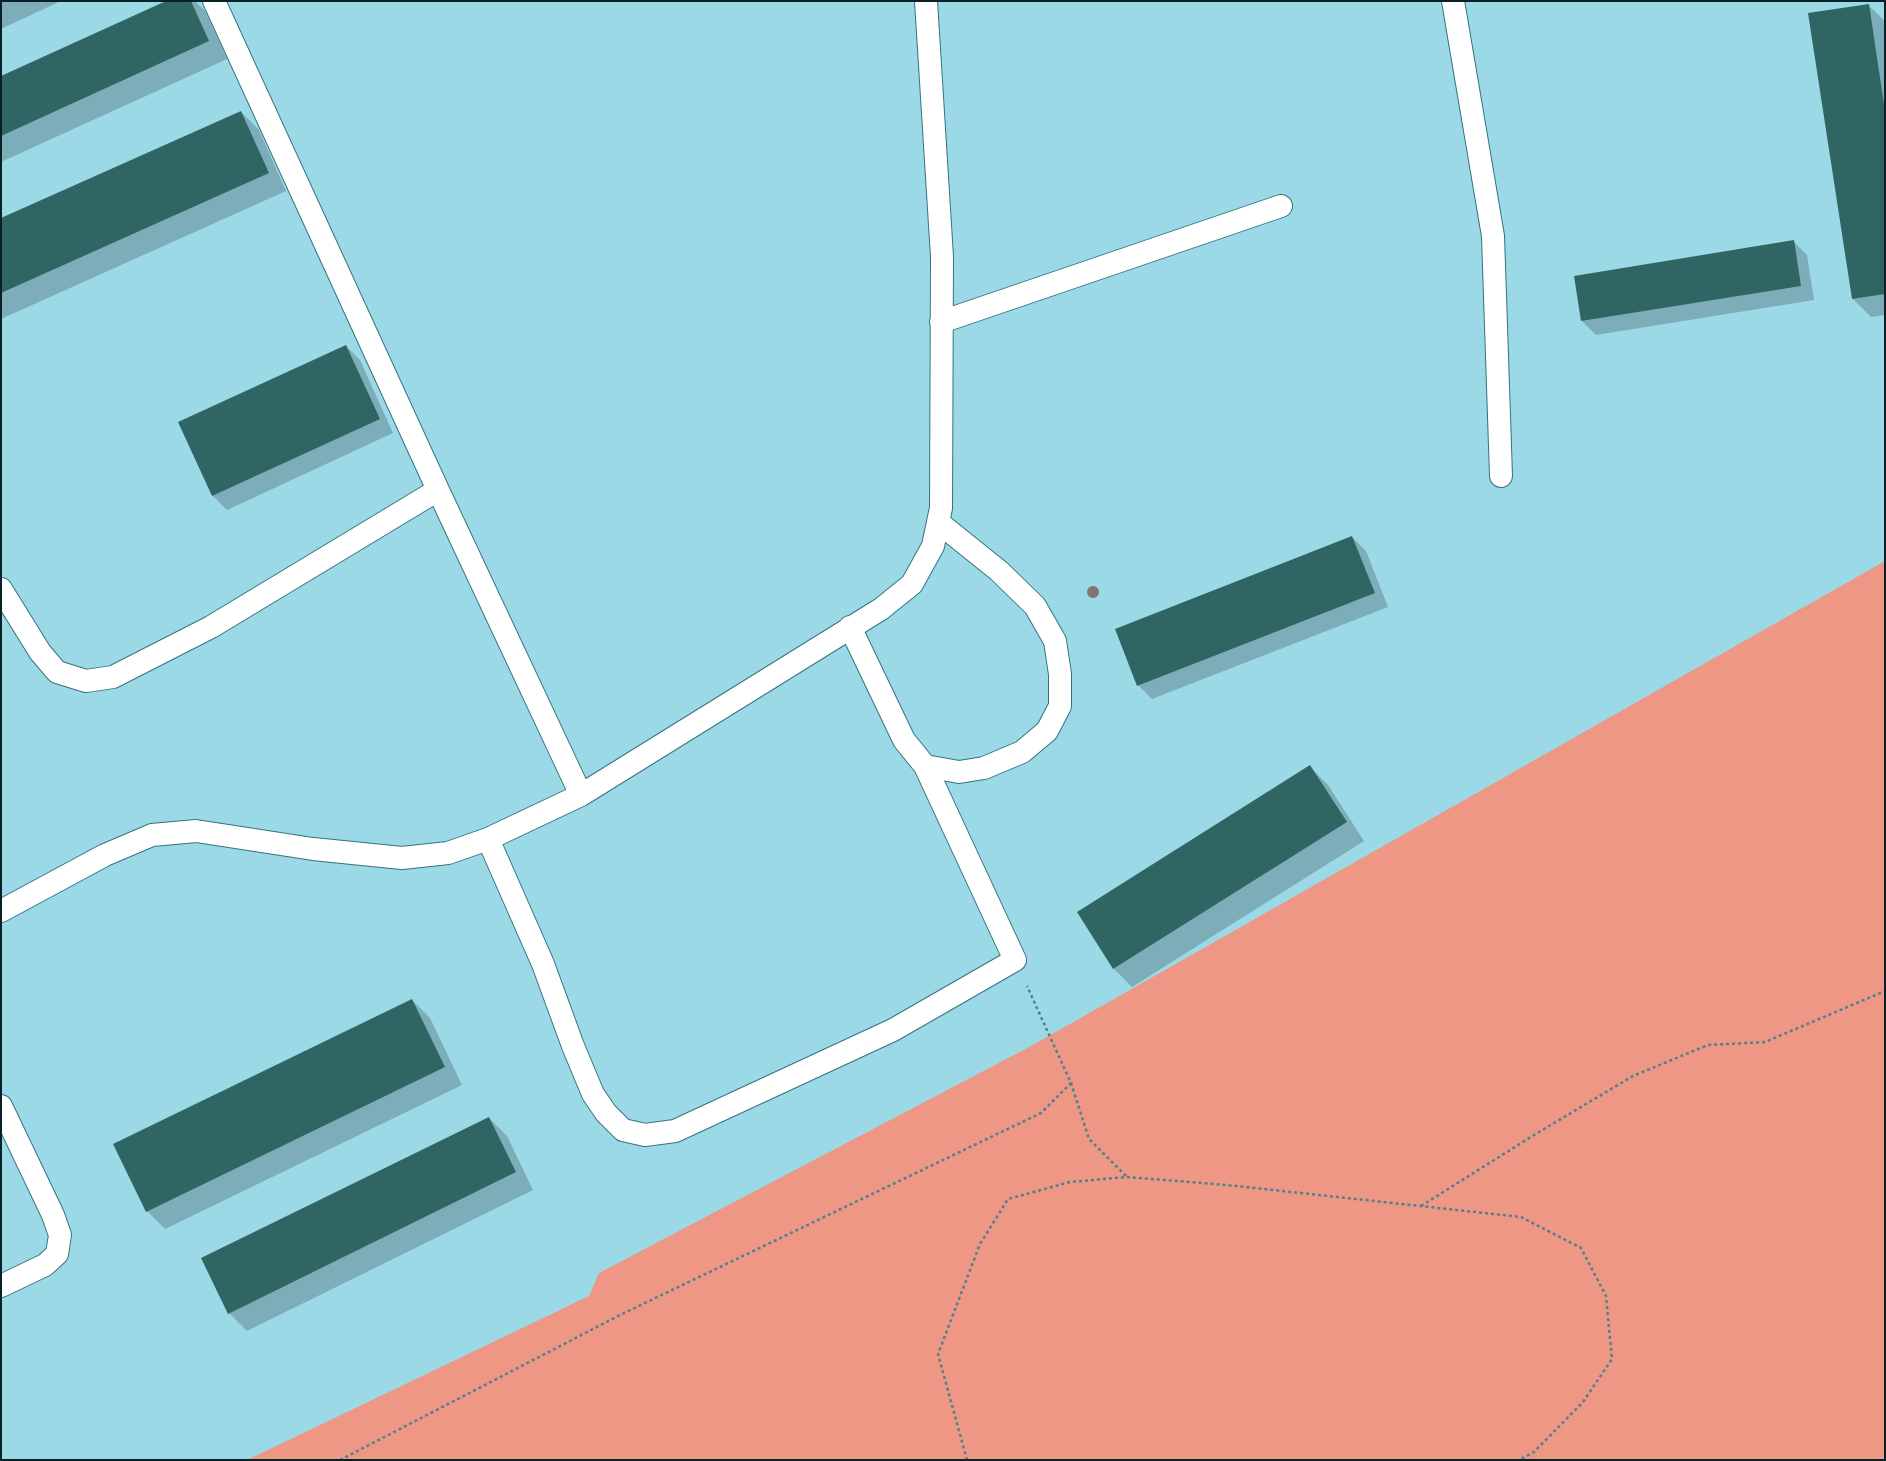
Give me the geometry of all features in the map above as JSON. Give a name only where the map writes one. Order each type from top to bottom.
[{"type":"lane","points":[[214,1],[438,490],[581,795]]},
{"type":"lane","points":[[1,911],[104,855],[152,835],[196,831],[313,849],[402,858],[448,854],[488,839],[581,795],[880,609],[912,584],[933,546],[941,508],[942,257],[926,1]]},
{"type":"lane","points":[[1453,1],[1493,236],[1501,476]]},
{"type":"lane","points":[[941,322],[1281,206]]},
{"type":"lane","points":[[1,589],[40,652],[57,672],[86,681],[113,677],[211,627],[438,490]]},
{"type":"lane","points":[[925,766],[959,772],[984,768],[1022,752],[1047,731],[1060,706],[1060,674],[1054,641],[1035,606],[999,571],[938,522]]},
{"type":"lane","points":[[488,839],[543,964],[573,1046],[593,1094],[606,1113],[623,1130],[645,1134],[675,1131],[682,1128],[893,1030],[1015,960],[925,766],[904,740],[850,627]]},
{"type":"lane","points":[[1,1106],[53,1215],[60,1235],[57,1254],[45,1265],[1,1286]]},
{"type":"path","points":[[1015,960],[1071,1083],[1089,1139],[1127,1177]]},
{"type":"path","points":[[1420,1206],[1534,1135],[1633,1076],[1708,1045],[1765,1042],[1885,991]]},
{"type":"path","points":[[340,1460],[622,1314],[1041,1113],[1071,1083]]},
{"type":"path","points":[[966,1460],[938,1354],[980,1244],[1008,1199],[1070,1182],[1127,1177],[1227,1184],[1521,1217],[1581,1248],[1606,1296],[1612,1359],[1583,1402],[1534,1452],[1519,1460]]},
{"type":"shaded area","points":[[1885,561],[1885,1460],[247,1460],[589,1296],[599,1273],[1033,1045]]},
{"type":"building","points":[[166,1],[191,1],[209,41],[1,136],[1,76]]},
{"type":"building","points":[[1869,4],[1885,111],[1885,294],[1852,299],[1808,13]]},
{"type":"building","points":[[241,111],[269,173],[1,293],[1,218]]},
{"type":"building","points":[[1794,240],[1801,286],[1581,321],[1574,276]]},
{"type":"building","points":[[346,345],[380,419],[212,496],[178,422]]},
{"type":"building","points":[[1352,536],[1375,593],[1137,686],[1115,629]]},
{"type":"building","points":[[1310,765],[1347,822],[1113,969],[1077,912]]},
{"type":"building","points":[[412,999],[445,1067],[146,1212],[113,1144]]},
{"type":"building","points":[[489,1117],[516,1172],[228,1314],[201,1258]]}]
